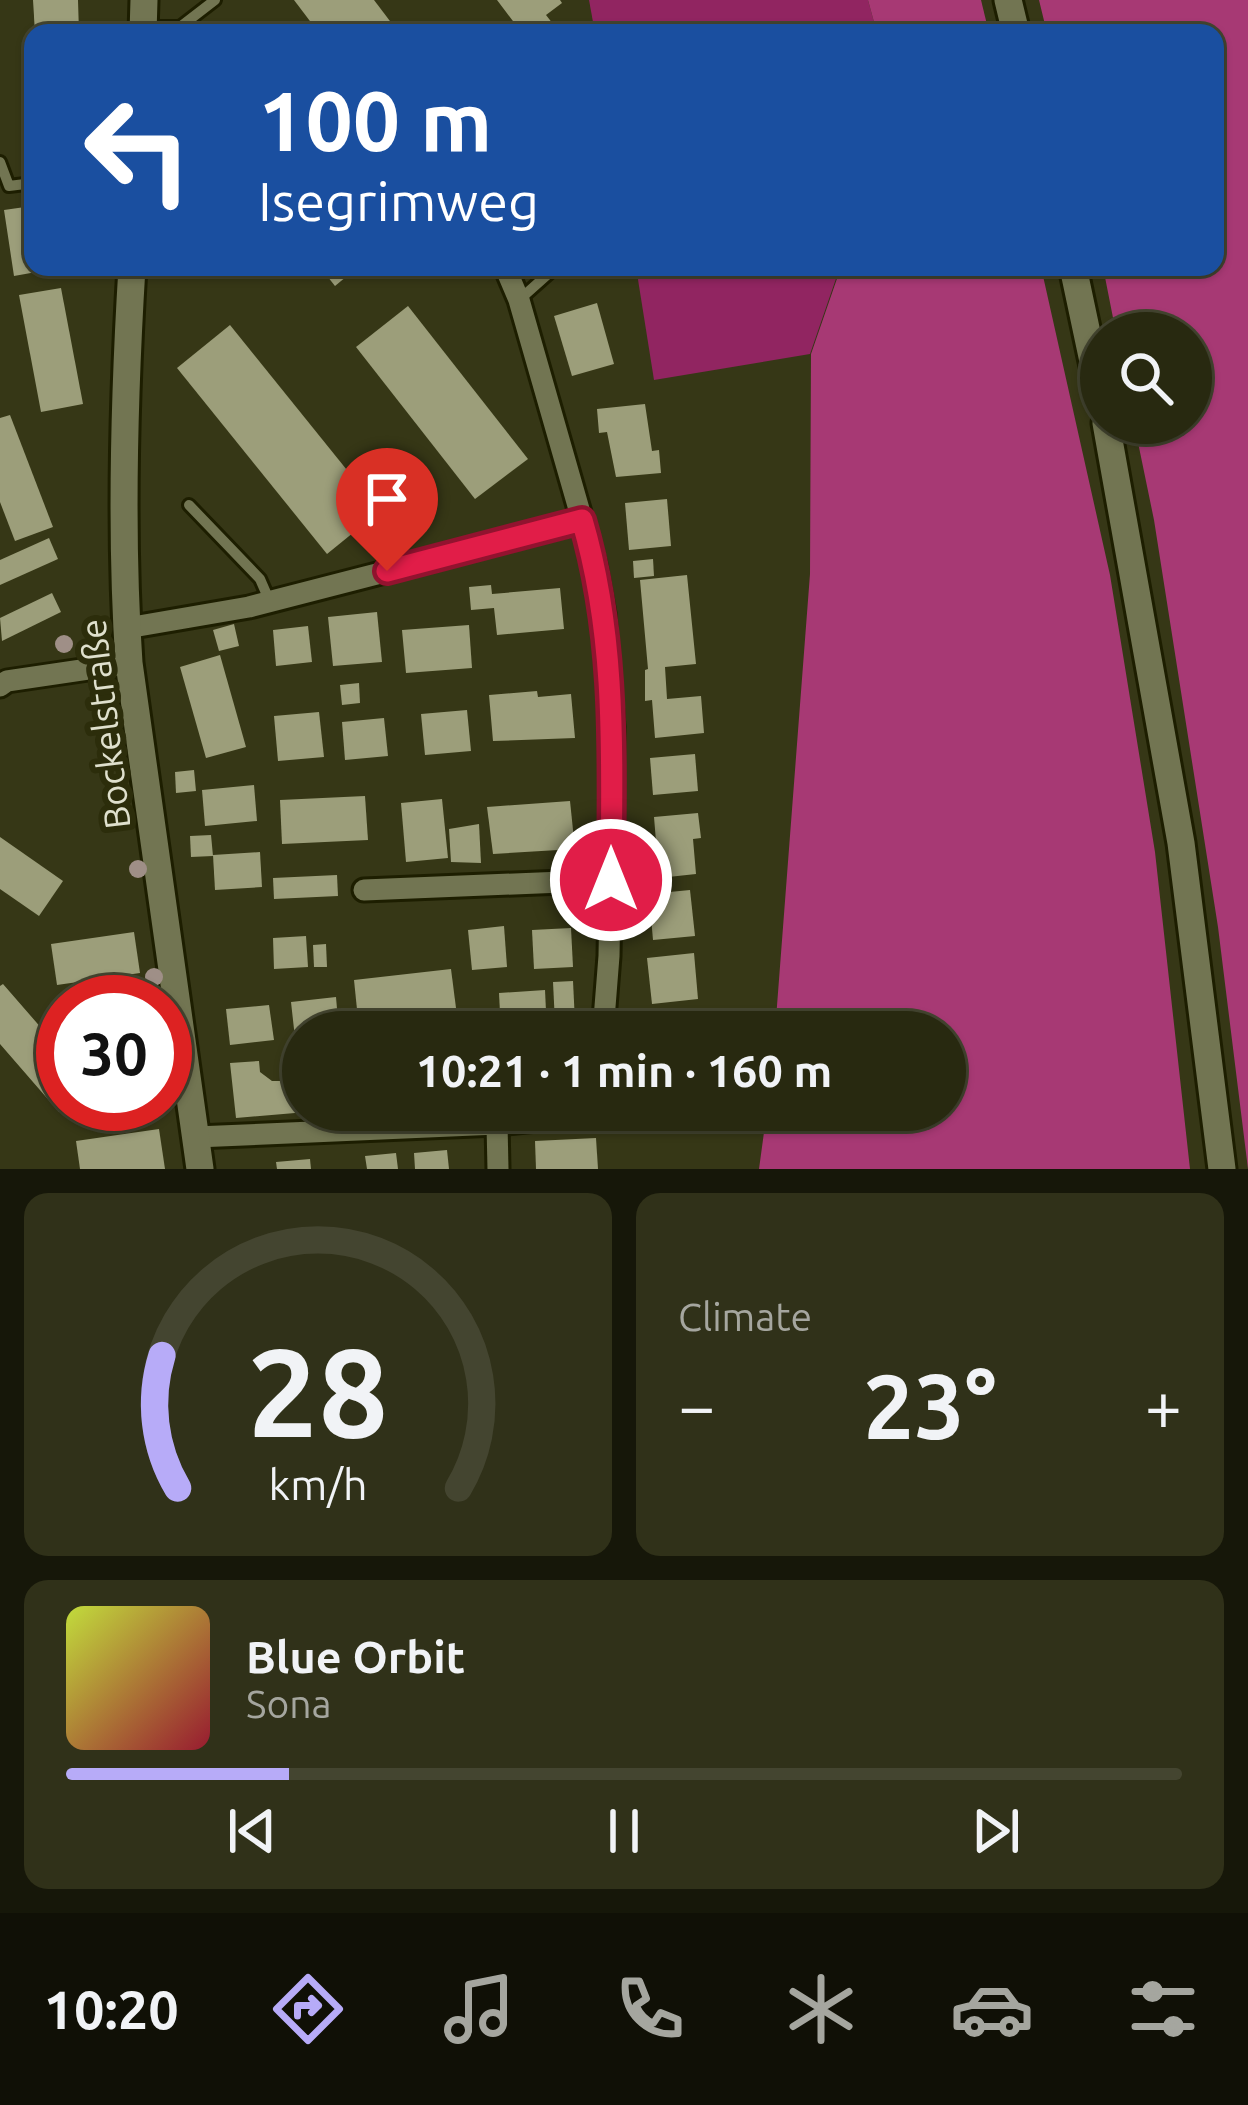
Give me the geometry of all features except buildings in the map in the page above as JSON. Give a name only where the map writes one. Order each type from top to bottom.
[{"type":"main road","name":"Bockelstraße","points":[[131,276],[127,628],[165,975]]},
{"type":"main road","points":[[1075,276],[1083,312]]},
{"type":"main road","points":[[1110,444],[1180,843],[1222,1169]]},
{"type":"main road","name":"Bockelstraße","points":[[192,1123],[200,1169]]},
{"type":"street","points":[[510,276],[582,520],[604,614],[613,728],[604,1011]]},
{"type":"street","points":[[127,628],[270,602],[582,520]]},
{"type":"street","points":[[2,678],[129,663]]},
{"type":"street","points":[[364,890],[611,880]]},
{"type":"street","points":[[196,1137],[335,1131]]},
{"type":"street","points":[[497,1131],[498,1169]]},
{"type":"lane","points":[[184,24],[215,0]]},
{"type":"lane","points":[[0,162],[9,186],[24,184]]},
{"type":"lane","points":[[519,300],[546,276]]},
{"type":"lane","points":[[189,505],[260,579],[270,602]]},
{"type":"shaded area","points":[[589,0],[868,0],[875,24],[593,24]]},
{"type":"shaded area","points":[[868,0],[981,0],[987,24],[875,24]]},
{"type":"shaded area","points":[[1039,0],[1248,0],[1248,1169],[1218,927],[1138,444],[1212,444],[1212,312],[1112,312],[1105,276],[1224,276],[1224,24],[1045,24]]},
{"type":"shaded area","points":[[637,276],[837,276],[810,354],[654,380]]},
{"type":"shaded area","points":[[838,276],[1043,276],[1110,575],[1155,852],[1190,1169],[759,1169],[764,1131],[966,1131],[966,1011],[777,1011],[810,574],[811,354]]},
{"type":"route","points":[[387,571],[582,520],[604,614],[613,728],[611,880]]}]
